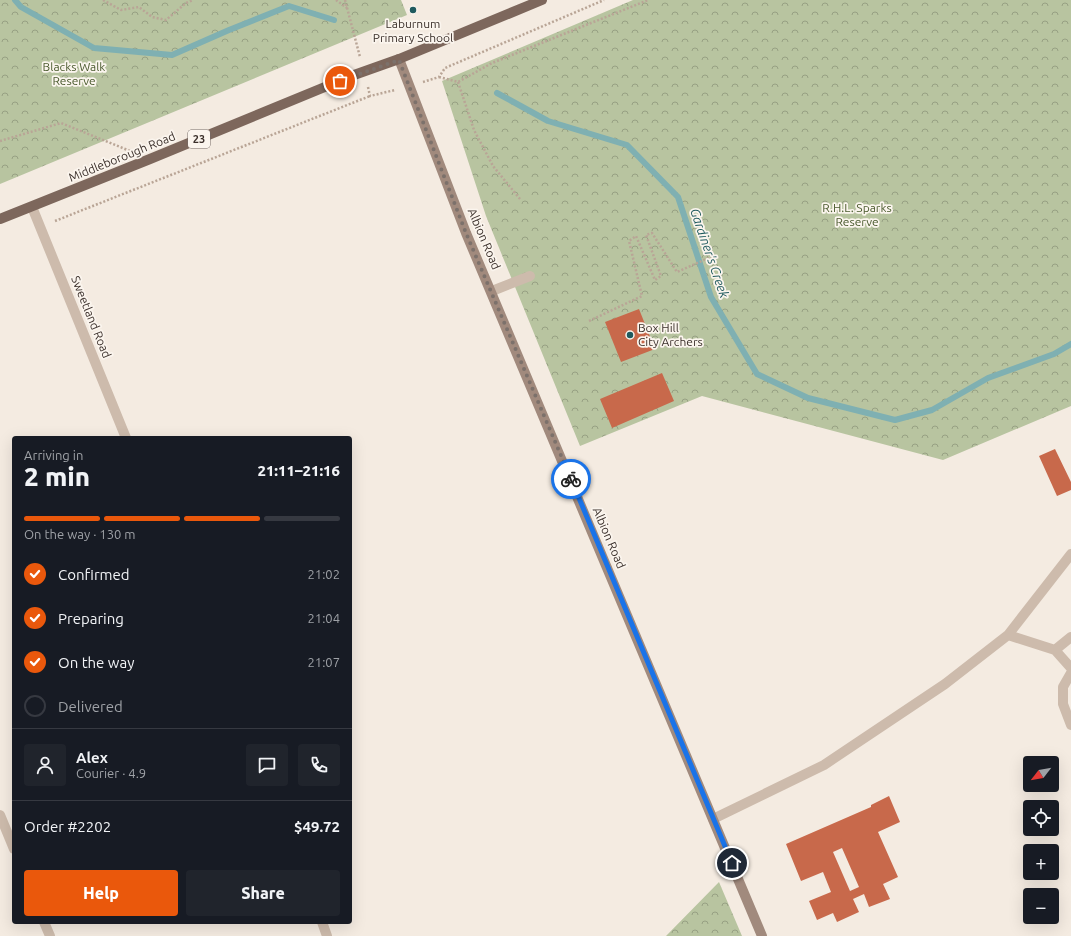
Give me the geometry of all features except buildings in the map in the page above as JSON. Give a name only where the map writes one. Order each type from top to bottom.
[{"type":"main road","name":"Middleborough Road","points":[[0,219],[364,72],[399,60],[542,0]]},
{"type":"street","name":"Albion Road","points":[[399,60],[466,233],[492,291],[762,936]]},
{"type":"street","name":"Sweetland Road","points":[[32,207],[125,436]]},
{"type":"street","points":[[492,291],[530,276]]},
{"type":"street","points":[[713,819],[824,765],[945,684],[1008,635],[1071,554]]},
{"type":"street","points":[[1008,635],[1055,650],[1071,668]]},
{"type":"street","points":[[1055,650],[1071,637]]},
{"type":"street","points":[[1071,673],[1063,687],[1063,704],[1071,725]]},
{"type":"street","points":[[0,815],[12,844]]},
{"type":"street","points":[[45,924],[50,936]]},
{"type":"street","points":[[323,924],[327,936]]},
{"type":"path","points":[[103,0],[121,10],[139,7],[152,16],[166,20],[186,3],[193,0]]},
{"type":"path","points":[[336,0],[347,8]]},
{"type":"path","points":[[345,0],[370,96]]},
{"type":"path","points":[[440,77],[445,68],[604,0]]},
{"type":"path","points":[[40,227],[370,96],[440,77],[458,82],[492,63],[648,0]]},
{"type":"path","points":[[458,82],[474,130],[494,166],[520,199]]},
{"type":"path","points":[[0,141],[62,123],[150,159]]},
{"type":"path","points":[[590,321],[642,296],[629,241],[636,236],[655,280],[661,276],[646,235],[652,233],[677,272],[713,256]]},
{"type":"green space","name":"Blacks Walk Reserve","points":[[0,0],[401,0],[407,15],[0,184]]},
{"type":"green space","name":"R.H.L. Sparks Reserve","points":[[633,0],[1071,0],[1071,406],[943,460],[702,396],[580,446],[486,216],[442,81]]},
{"type":"green space","points":[[719,882],[742,936],[666,936]]},
{"type":"waterway","name":"Gardiner's Creek","points":[[15,0],[21,7],[94,48],[172,55],[289,6],[334,20]]},
{"type":"waterway","name":"Gardiner's Creek","points":[[497,93],[548,121],[627,145],[678,197],[711,297],[757,374],[808,398],[895,420],[932,410],[988,378],[1054,354],[1071,344]]},
{"type":"way so far","points":[[340,81],[399,60],[466,233],[571,479]]},
{"type":"place","name":"Laburnum Primary School","points":[[413,10]]},
{"type":"place","name":"Box Hill City Archers","points":[[630,335]]},
{"type":"route","points":[[571,479],[732,863]]}]
